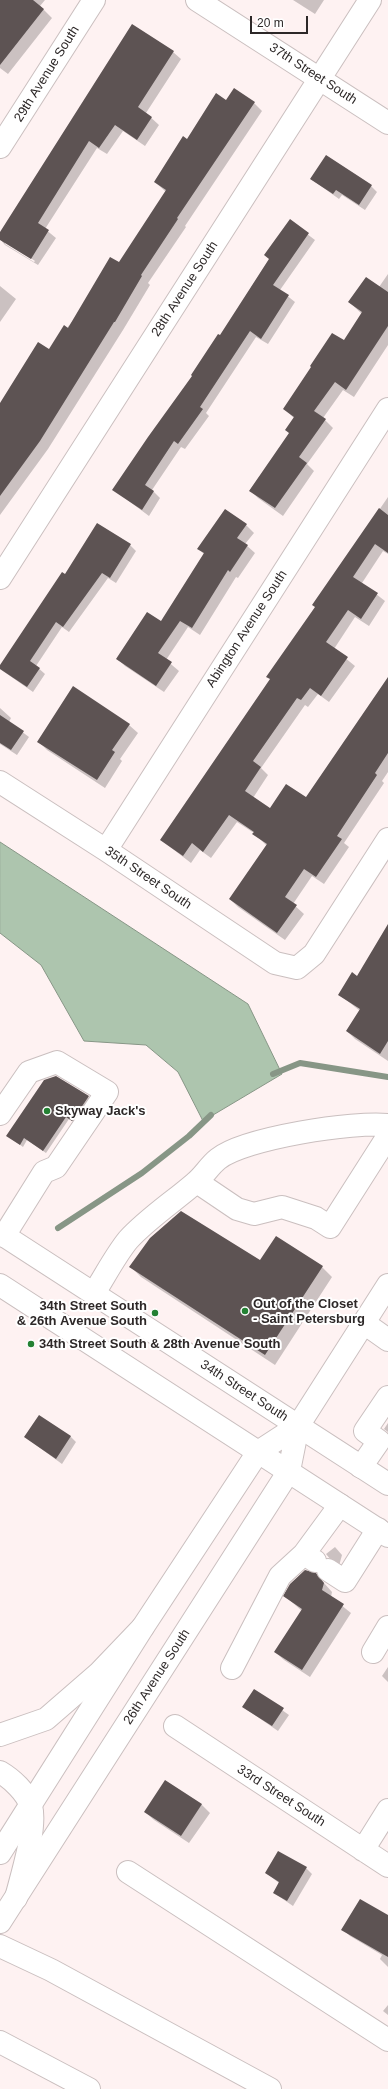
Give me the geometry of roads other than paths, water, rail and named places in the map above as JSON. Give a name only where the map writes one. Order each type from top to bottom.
[{"type":"main road","name":"29th Avenue South","points":[[0,147],[94,0]]},
{"type":"main road","name":"37th Street South","points":[[197,0],[388,123]]},
{"type":"main road","name":"28th Avenue South","points":[[0,578],[370,0]]},
{"type":"main road","name":"Abington Avenue South","points":[[106,850],[388,409]]},
{"type":"main road","name":"35th Street South","points":[[0,782],[106,850],[275,963],[297,968],[314,954],[388,839]]},
{"type":"main road","points":[[0,1114],[29,1072],[57,1062],[107,1092],[56,1167],[44,1172],[2,1234]]},
{"type":"main road","points":[[94,1293],[128,1240],[197,1182],[218,1159],[239,1147],[277,1138],[337,1128],[375,1124],[388,1125]]},
{"type":"main road","points":[[197,1182],[237,1209],[254,1214],[282,1207],[316,1218],[330,1227],[388,1136]]},
{"type":"main road","name":"34th Street South","points":[[2,1234],[388,1484]]},
{"type":"main road","points":[[0,1285],[383,1532],[345,1581],[316,1562]]},
{"type":"main road","name":"26th Avenue South","points":[[0,1922],[289,1472],[298,1426],[388,1285]]},
{"type":"main road","points":[[364,1323],[388,1340]]},
{"type":"main road","points":[[361,1467],[379,1440],[365,1431],[388,1397]]},
{"type":"main road","name":"26th Avenue South","points":[[0,1853],[143,1627],[258,1452],[298,1426]]},
{"type":"main road","points":[[232,1668],[280,1576],[316,1562],[340,1504]]},
{"type":"main road","points":[[0,1735],[46,1719],[99,1673],[143,1627]]},
{"type":"main road","points":[[373,1652],[388,1628]]},
{"type":"main road","name":"33rd Street South","points":[[174,1726],[388,1866]]},
{"type":"main road","points":[[0,1772],[14,1780],[31,1806],[31,1830],[16,1898]]},
{"type":"main road","points":[[363,1850],[388,1810]]},
{"type":"main road","points":[[128,1872],[388,2040]]},
{"type":"main road","points":[[0,1946],[51,1970],[270,2089]]},
{"type":"main road","points":[[7,2045],[89,2089]]},
{"type":"waterway","points":[[273,1074],[300,1063],[388,1077]]},
{"type":"waterway","points":[[58,1228],[142,1173],[189,1136],[211,1115]]},
{"type":"place","name":"Skyway Jack's","points":[[47,1111]]},
{"type":"place","name":"Out of the Closet - Saint Petersburg","points":[[245,1311]]},
{"type":"place","name":"34th Street South & 26th Avenue South","points":[[155,1313]]},
{"type":"place","name":"34th Street South & 28th Avenue South","points":[[31,1344]]}]
